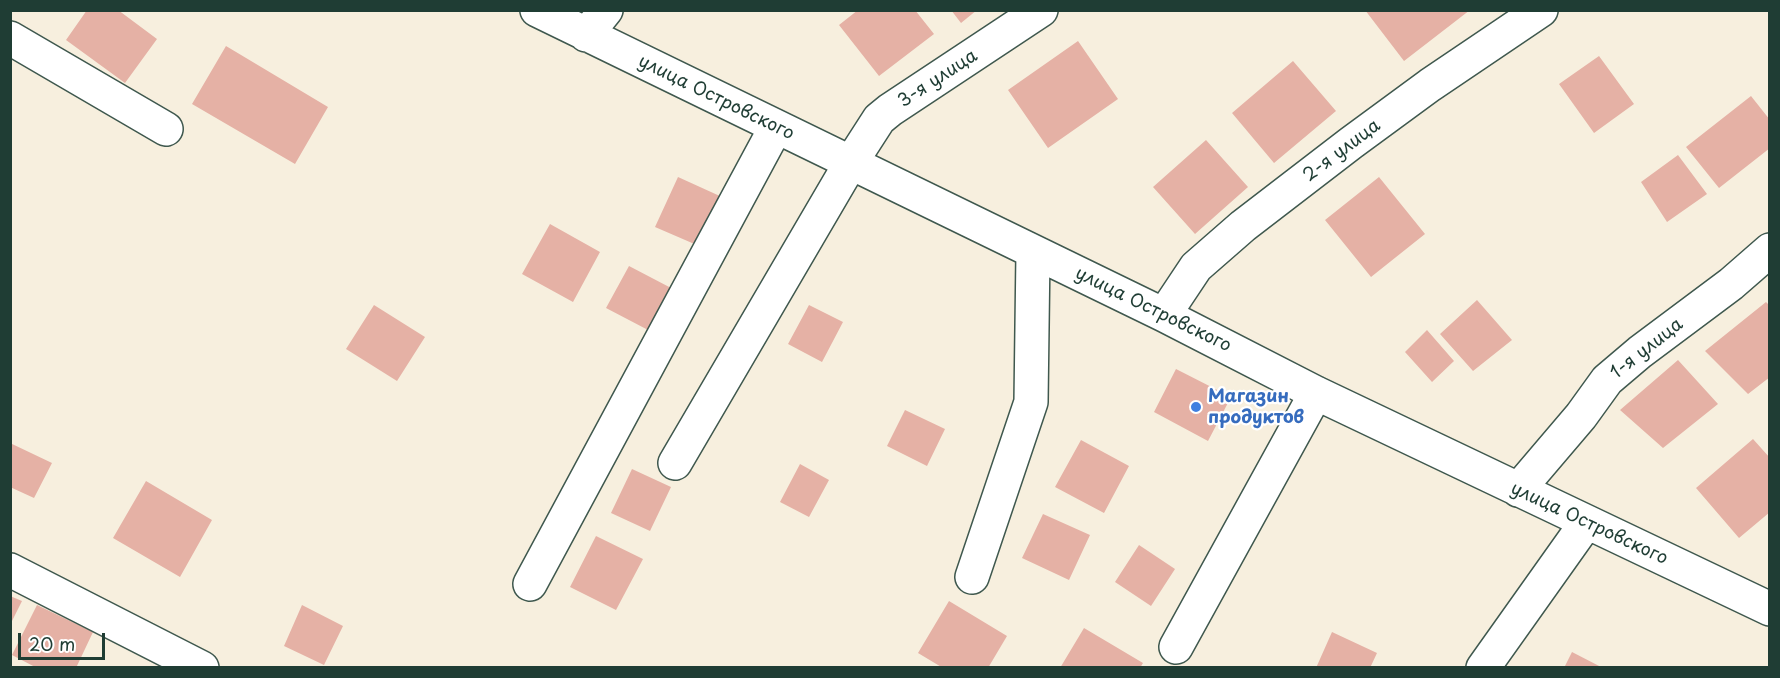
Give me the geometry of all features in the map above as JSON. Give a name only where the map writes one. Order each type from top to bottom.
[{"type":"street","name":"улица Островского","points":[[537,10],[596,23],[777,128],[1164,315],[1316,393],[1770,609]]},
{"type":"street","name":"3-я улица","points":[[675,463],[850,164],[879,119],[1041,10]]},
{"type":"street","name":"2-я улица","points":[[1164,315],[1196,267],[1243,226],[1351,143],[1541,10]]},
{"type":"street","points":[[10,38],[166,129]]},
{"type":"street","points":[[530,584],[777,128]]},
{"type":"street","name":"1-я улица","points":[[1518,490],[1581,416],[1607,380],[1640,352],[1731,284],[1770,250]]},
{"type":"street","points":[[972,577],[1030,402],[1033,252]]},
{"type":"street","points":[[1176,646],[1316,393]]},
{"type":"street","points":[[1483,668],[1586,523]]},
{"type":"street","points":[[10,570],[202,668]]},
{"type":"building","points":[[87,10],[118,10],[157,39],[125,83],[66,40]]},
{"type":"building","points":[[858,10],[915,10],[934,34],[879,76],[839,25]]},
{"type":"building","points":[[951,10],[977,10],[961,23]]},
{"type":"building","points":[[1365,10],[1470,10],[1404,61]]},
{"type":"building","points":[[1078,41],[1118,99],[1048,148],[1008,90]]},
{"type":"building","points":[[226,46],[328,107],[295,164],[192,104]]},
{"type":"building","points":[[1599,56],[1634,104],[1594,133],[1559,84]]},
{"type":"building","points":[[1293,61],[1336,111],[1274,163],[1232,113]]},
{"type":"building","points":[[1751,96],[1770,120],[1770,148],[1719,188],[1686,147]]},
{"type":"building","points":[[1206,140],[1248,187],[1195,234],[1153,187]]},
{"type":"building","points":[[1678,155],[1707,194],[1667,222],[1641,182]]},
{"type":"building","points":[[678,177],[722,197],[699,246],[655,227]]},
{"type":"building","points":[[1379,177],[1425,234],[1371,277],[1325,220]]},
{"type":"building","points":[[550,224],[600,252],[573,302],[522,274]]},
{"type":"building","points":[[629,266],[673,289],[650,331],[606,308]]},
{"type":"building","points":[[1477,300],[1512,340],[1473,371],[1440,334]]},
{"type":"building","points":[[1766,302],[1770,306],[1770,377],[1748,394],[1705,351]]},
{"type":"building","points":[[374,305],[425,337],[397,381],[346,349]]},
{"type":"building","points":[[809,305],[843,322],[822,362],[788,344]]},
{"type":"building","points":[[1427,330],[1454,361],[1432,382],[1405,352]]},
{"type":"building","points":[[1678,360],[1718,404],[1663,448],[1620,410]]},
{"type":"building","points":[[1176,369],[1231,397],[1208,441],[1154,412]]},
{"type":"building","points":[[905,410],[945,429],[927,466],[887,446]]},
{"type":"building","points":[[1753,439],[1770,458],[1770,512],[1739,538],[1696,488]]},
{"type":"building","points":[[1081,440],[1129,466],[1104,513],[1055,487]]},
{"type":"building","points":[[10,443],[52,463],[34,498],[10,487]]},
{"type":"building","points":[[800,464],[829,480],[809,517],[780,502]]},
{"type":"building","points":[[632,469],[671,487],[650,531],[611,513]]},
{"type":"building","points":[[146,481],[212,520],[180,577],[113,538]]},
{"type":"building","points":[[1043,514],[1090,535],[1069,580],[1022,558]]},
{"type":"building","points":[[596,536],[643,559],[616,610],[570,587]]},
{"type":"building","points":[[1139,545],[1175,569],[1151,606],[1115,582]]},
{"type":"building","points":[[10,596],[22,601],[10,625]]},
{"type":"building","points":[[949,601],[1007,636],[988,668],[943,668],[918,653]]},
{"type":"building","points":[[37,605],[93,632],[76,668],[37,668],[12,655]]},
{"type":"building","points":[[302,605],[343,626],[324,665],[284,646]]},
{"type":"building","points":[[1084,628],[1143,663],[1140,668],[1060,668]]},
{"type":"building","points":[[1332,632],[1377,653],[1370,668],[1316,668]]},
{"type":"building","points":[[1572,652],[1603,668],[1564,668]]},
{"type":"place","name":"Магазин продуктов","points":[[1196,407]]}]
